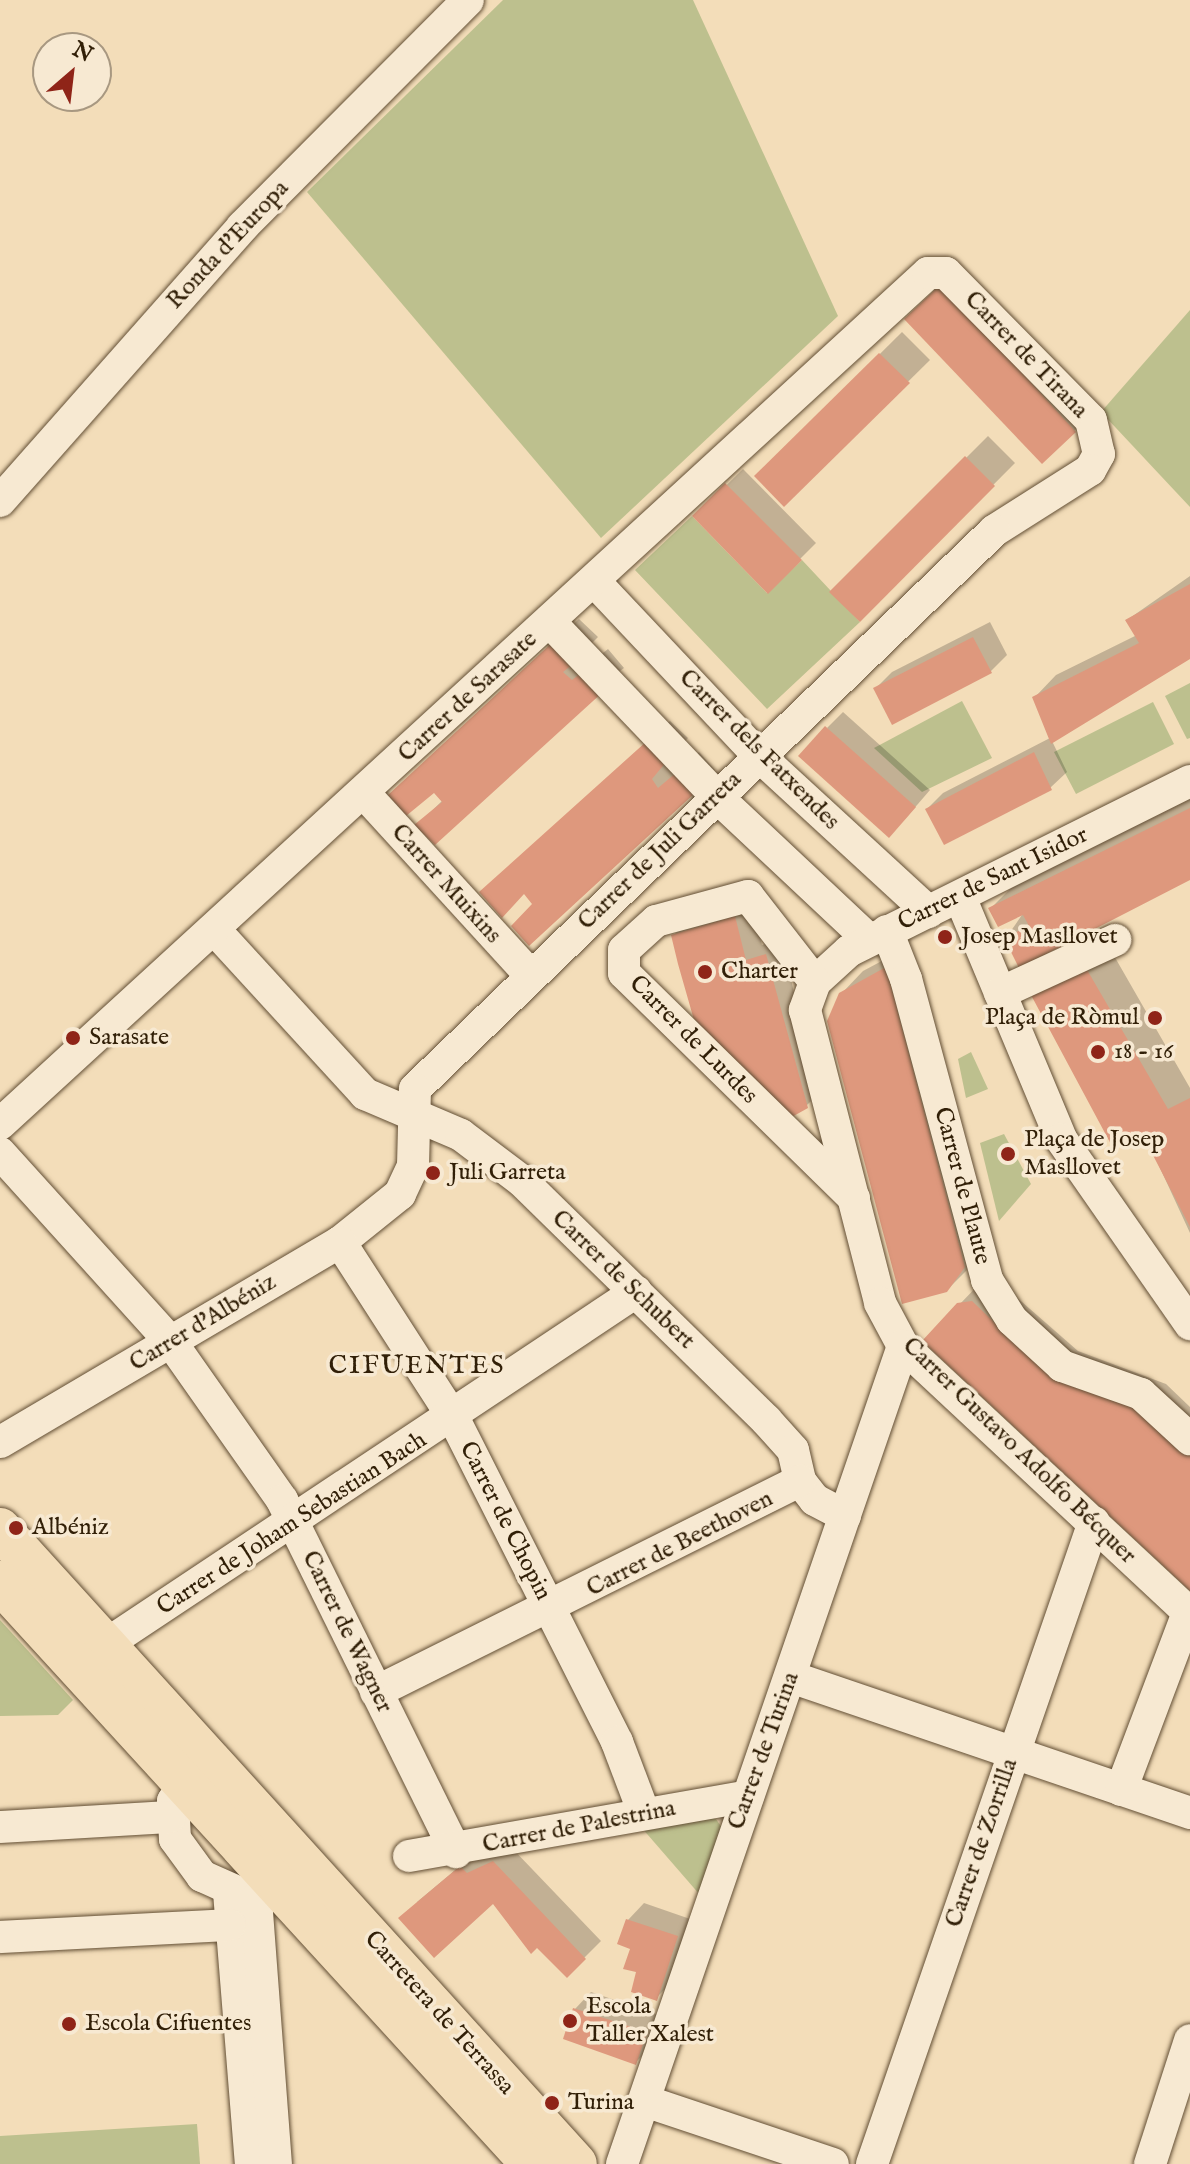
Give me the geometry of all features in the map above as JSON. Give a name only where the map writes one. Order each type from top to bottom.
[{"type":"main road","name":"Carretera de Terrassa","points":[[0,1529],[105,1645],[192,1792]]},
{"type":"main road","name":"Carretera de Terrassa","points":[[0,1582],[192,1792],[266,1885],[532,2164]]},
{"type":"main road","name":"Carretera de Terrassa","points":[[266,1885],[576,2164]]},
{"type":"street","name":"Ronda d'Europa","points":[[0,501],[242,227],[468,0]]},
{"type":"street","name":"Carrer de Tirana","points":[[935,269],[1091,420],[1099,454]]},
{"type":"street","name":"Carrer de Sarasate","points":[[0,1124],[595,582],[864,325],[935,269]]},
{"type":"street","name":"Carrer de Juli Garreta","points":[[400,1194],[413,1166],[409,1116],[415,1089],[529,974],[718,798],[758,755],[994,531],[1090,470],[1099,454]]},
{"type":"street","name":"Carrer dels Fatxendes","points":[[595,582],[758,755],[929,912]]},
{"type":"street","points":[[550,622],[718,798],[878,935]]},
{"type":"street","name":"Carrer de Sant Isidor","points":[[812,987],[878,935],[1190,781]]},
{"type":"street","name":"Carrer Muixins","points":[[364,793],[529,974]]},
{"type":"street","name":"Carrer de Lurdes","points":[[812,987],[748,896],[656,921],[624,950],[624,973],[854,1198]]},
{"type":"street","points":[[960,897],[1061,1139],[1190,1324]]},
{"type":"street","name":"Carrer de Schubert","points":[[214,929],[365,1094],[409,1116],[461,1135],[522,1181],[793,1450],[800,1481]]},
{"type":"street","name":"Carrer de Plaute","points":[[878,935],[987,1280],[1012,1320],[1062,1366],[1141,1394],[1190,1439]]},
{"type":"street","points":[[1000,993],[1115,940]]},
{"type":"street","name":"Carrer Gustavo Adolfo Bécquer","points":[[812,987],[805,1010],[880,1303],[903,1346],[1189,1613]]},
{"type":"street","name":"Carrer de Wagner","points":[[0,1153],[171,1342],[295,1524],[456,1852]]},
{"type":"street","name":"Carrer d'Albéniz","points":[[0,1442],[340,1242],[400,1194]]},
{"type":"street","name":"Carrer de Chopin","points":[[340,1242],[454,1419],[551,1611],[644,1813]]},
{"type":"street","name":"Carrer de Joham Sebastian Bach","points":[[105,1645],[454,1419],[636,1292]]},
{"type":"street","name":"Carrer de Turina","points":[[585,2164],[623,2160],[903,1346]]},
{"type":"street","name":"Carrer de Beethoven","points":[[376,1692],[551,1611],[800,1481],[845,1516]]},
{"type":"street","name":"Carrer de Zorrilla","points":[[872,2164],[1094,1522]]},
{"type":"street","points":[[1121,1790],[1189,1613]]},
{"type":"street","points":[[791,1677],[1190,1813]]},
{"type":"street","points":[[0,1827],[192,1792]]},
{"type":"street","name":"Carrer de Palestrina","points":[[409,1856],[456,1852],[644,1813],[748,1796]]},
{"type":"street","points":[[0,1937],[230,1925],[266,1885]]},
{"type":"street","points":[[266,1885],[276,2164]]},
{"type":"street","points":[[230,1925],[251,2164]]},
{"type":"street","points":[[1150,2164],[1190,2040]]},
{"type":"street","points":[[645,2101],[833,2164]]},
{"type":"green space","points":[[503,0],[693,0],[838,316],[601,538],[307,192]]},
{"type":"green space","points":[[1190,310],[1190,507],[1101,412]]},
{"type":"green space","points":[[692,516],[767,593],[802,560],[860,622],[767,709],[635,570]]},
{"type":"green space","points":[[1190,683],[1190,738],[1187,739],[1165,696]]},
{"type":"green space","points":[[962,701],[992,758],[922,792],[874,748]]},
{"type":"green space","points":[[1153,702],[1174,744],[1076,794],[1054,752]]},
{"type":"green space","points":[[971,1052],[988,1089],[966,1098],[958,1059]]},
{"type":"green space","points":[[1004,1134],[1031,1184],[999,1221],[980,1143]]},
{"type":"green space","points":[[0,1620],[73,1700],[58,1715],[0,1716]]},
{"type":"green space","points":[[713,1815],[723,1829],[700,1895],[641,1827]]},
{"type":"green space","points":[[197,2124],[200,2164],[0,2164],[0,2136]]},
{"type":"building","points":[[941,284],[1076,432],[1042,464],[904,319]]},
{"type":"building","points":[[879,353],[910,383],[784,507],[754,476]]},
{"type":"building","points":[[965,456],[995,486],[860,622],[829,592]]},
{"type":"building","points":[[725,483],[802,560],[768,594],[692,516]]},
{"type":"building","points":[[1190,584],[1190,659],[1051,744],[1032,697],[1139,643],[1125,620]]},
{"type":"building","points":[[973,637],[992,673],[892,725],[873,688]]},
{"type":"building","points":[[556,639],[578,660],[563,672],[572,680],[585,670],[604,691],[435,845],[414,825],[442,802],[434,793],[406,816],[388,795]]},
{"type":"building","points":[[825,726],[916,807],[889,838],[798,756]]},
{"type":"building","points":[[647,741],[667,761],[652,779],[658,788],[677,772],[695,793],[529,946],[511,926],[532,904],[524,894],[502,918],[479,892]]},
{"type":"building","points":[[1034,752],[1052,790],[944,845],[925,809]]},
{"type":"building","points":[[1190,808],[1190,880],[1019,968],[1004,938],[1029,926],[1023,915],[998,927],[988,908]]},
{"type":"building","points":[[735,916],[746,960],[766,954],[808,1108],[790,1118],[694,1020],[678,964],[671,935]]},
{"type":"building","points":[[886,967],[965,1267],[947,1292],[902,1304],[827,1021],[839,993]]},
{"type":"building","name":"18 - 16","points":[[1086,968],[1168,1109],[1190,1098],[1190,1227],[1141,1132],[1113,1148],[1031,995]]},
{"type":"building","points":[[972,1301],[1023,1350],[1144,1405],[1190,1449],[1190,1591],[922,1341],[957,1303]]},
{"type":"building","points":[[493,1861],[586,1959],[567,1978],[537,1948],[531,1954],[493,1904],[434,1958],[398,1918],[460,1866],[467,1873]]},
{"type":"building","points":[[626,1919],[678,1936],[657,2001],[631,1992],[636,1972],[623,1969],[630,1949],[617,1944]]},
{"type":"building","points":[[573,2008],[647,2032],[636,2065],[563,2039]]},
{"type":"place","name":"Josep Masllovet","points":[[945,937]]},
{"type":"place","name":"Charter","points":[[705,972]]},
{"type":"place","name":"Plaça de Ròmul","points":[[1155,1018]]},
{"type":"place","name":"Sarasate","points":[[73,1038]]},
{"type":"place","name":"18 - 16","points":[[1098,1052]]},
{"type":"place","name":"Plaça de Josep Masllovet","points":[[1008,1154]]},
{"type":"place","name":"Juli Garreta","points":[[433,1173]]},
{"type":"place","name":"Albéniz","points":[[16,1528]]},
{"type":"place","name":"Escola Taller Xalest","points":[[570,2021]]},
{"type":"place","name":"Escola Cifuentes","points":[[69,2024]]},
{"type":"place","name":"Turina","points":[[552,2103]]},
{"type":"district","name":"CIFUENTES","points":[[417,1366]]}]
